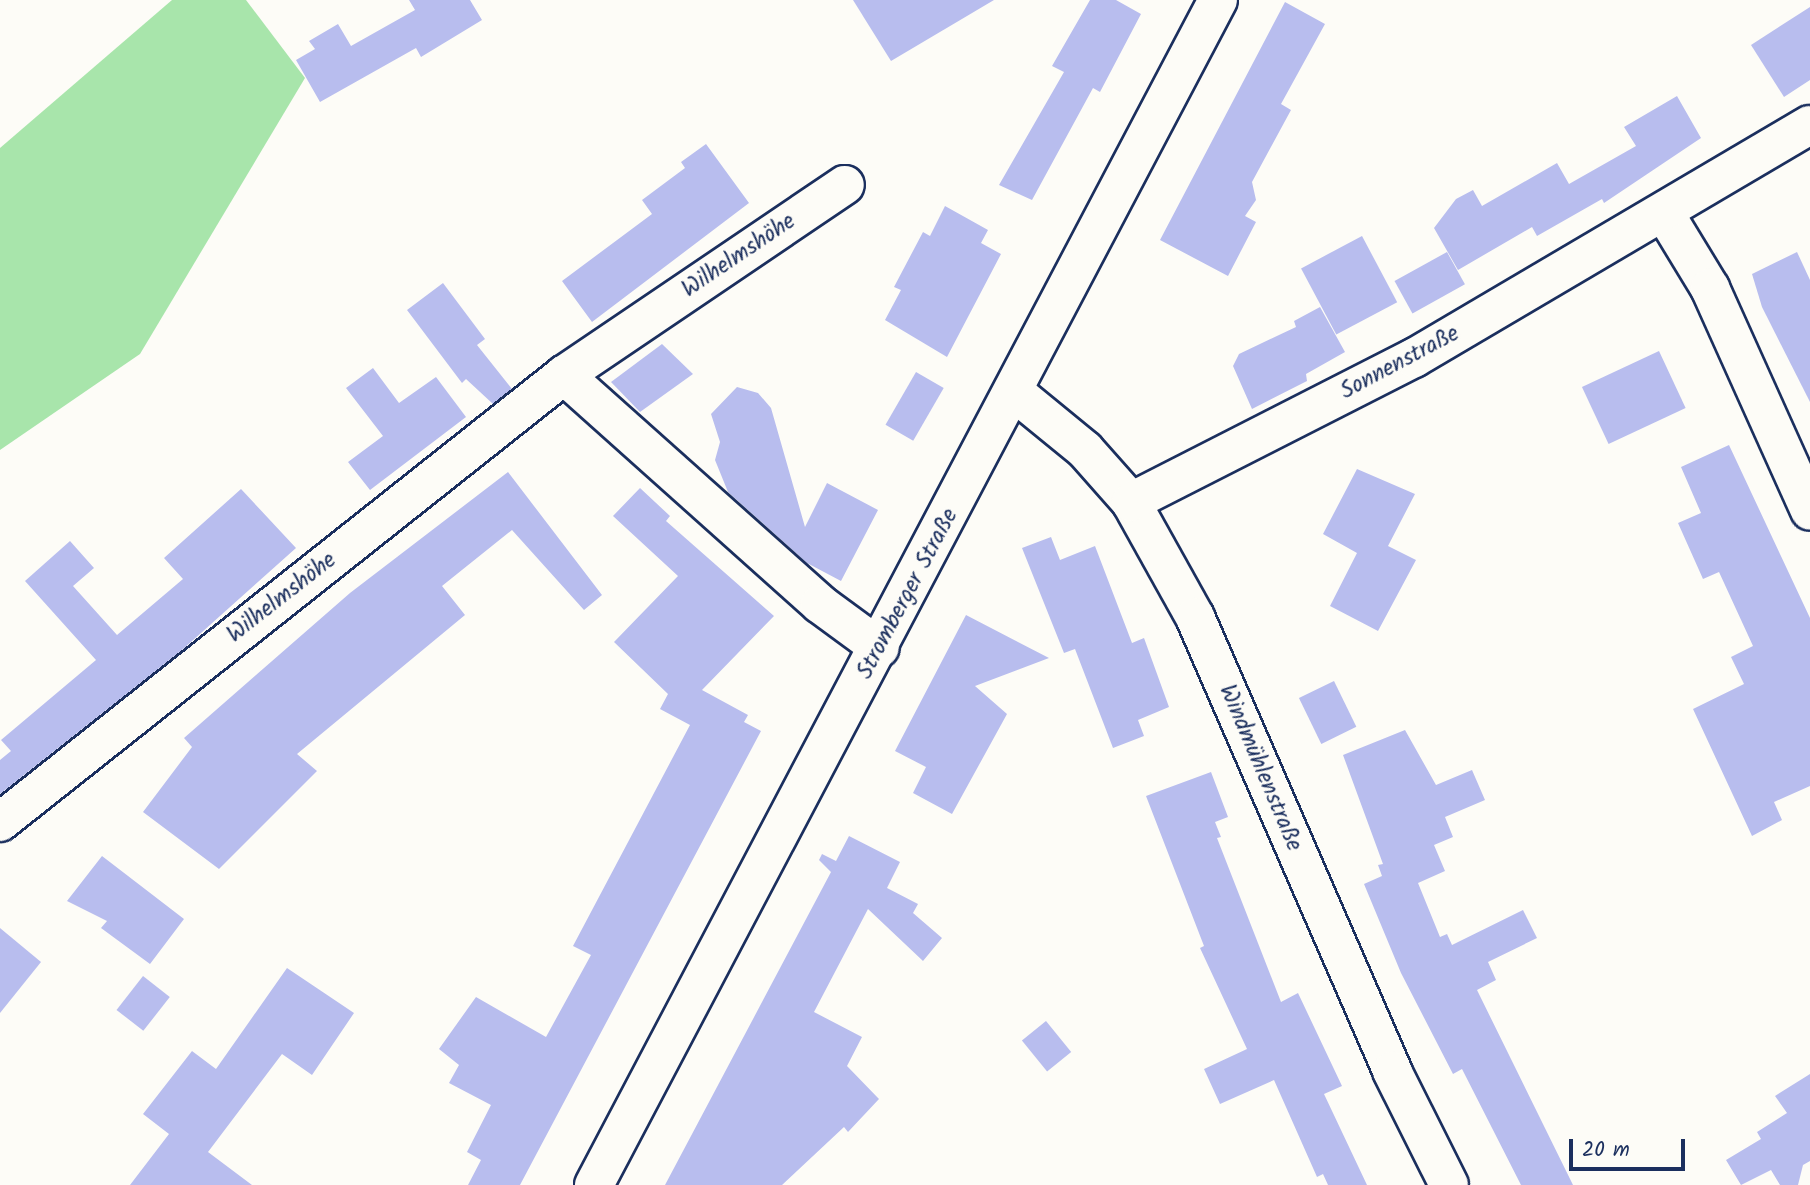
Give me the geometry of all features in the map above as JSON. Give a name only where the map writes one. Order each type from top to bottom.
[{"type":"street","name":"Stromberger Straße","points":[[594,1185],[880,648],[1218,0]]},
{"type":"street","name":"Sonnenstraße","points":[[1131,502],[1414,358],[1665,214],[1810,125]]},
{"type":"street","name":"Wilhelmshöhe","points":[[0,822],[564,375],[845,185]]},
{"type":"street","points":[[1665,214],[1710,288],[1810,511]]},
{"type":"street","points":[[564,375],[820,604],[880,648]]},
{"type":"street","name":"Windmühlenstraße","points":[[1013,391],[1085,450],[1131,502],[1195,617],[1392,1071],[1449,1185]]},
{"type":"green space","points":[[172,0],[246,0],[305,78],[140,354],[0,450],[0,148]]},
{"type":"building","points":[[409,0],[470,0],[482,20],[421,57],[416,48],[320,102],[296,60],[315,49],[309,41],[338,24],[351,46],[415,10]]},
{"type":"building","points":[[853,0],[994,0],[891,61]]},
{"type":"building","points":[[1090,0],[1116,0],[1141,14],[1100,92],[1093,88],[1032,200],[999,185],[1064,72],[1052,66]]},
{"type":"building","points":[[1285,2],[1325,24],[1281,104],[1291,110],[1252,182],[1256,200],[1245,216],[1256,222],[1228,276],[1160,240]]},
{"type":"building","points":[[1810,7],[1810,80],[1784,97],[1751,45]]},
{"type":"building","points":[[1677,96],[1701,138],[1604,203],[1602,199],[1537,236],[1532,227],[1458,270],[1434,228],[1456,199],[1473,190],[1482,206],[1557,163],[1569,184],[1636,146],[1624,127]]},
{"type":"building","points":[[706,144],[749,203],[592,322],[562,281],[652,214],[642,200],[685,168],[681,162]]},
{"type":"building","points":[[945,206],[988,230],[981,243],[1001,254],[947,357],[885,320],[901,290],[894,287],[923,232],[930,236]]},
{"type":"building","points":[[1362,236],[1397,302],[1336,335],[1301,268]]},
{"type":"building","points":[[1447,252],[1465,284],[1412,313],[1395,281]]},
{"type":"building","points":[[1797,252],[1810,280],[1810,402],[1762,307],[1752,274]]},
{"type":"building","points":[[443,283],[485,339],[477,345],[512,389],[493,404],[466,379],[462,383],[407,310]]},
{"type":"building","points":[[1320,307],[1345,352],[1306,374],[1307,381],[1252,409],[1233,366],[1239,354],[1296,327],[1294,321]]},
{"type":"building","points":[[662,344],[693,374],[640,412],[611,382]]},
{"type":"building","points":[[1659,351],[1686,408],[1609,444],[1582,387]]},
{"type":"building","points":[[373,368],[399,403],[436,377],[466,417],[370,490],[348,462],[383,436],[346,388]]},
{"type":"building","points":[[916,372],[944,388],[913,441],[886,425]]},
{"type":"building","points":[[737,387],[758,393],[771,408],[805,527],[827,483],[878,510],[841,581],[807,563],[728,492],[715,460],[720,442],[711,414]]},
{"type":"building","points":[[1729,445],[1810,618],[1810,786],[1774,802],[1782,820],[1752,836],[1693,709],[1744,684],[1731,657],[1753,646],[1719,572],[1703,579],[1678,523],[1701,513],[1681,467]]},
{"type":"building","points":[[1357,469],[1415,494],[1388,546],[1416,560],[1378,631],[1330,606],[1357,553],[1323,534]]},
{"type":"building","points":[[508,472],[602,595],[584,610],[512,530],[442,586],[465,615],[297,754],[317,771],[219,869],[143,812],[192,747],[184,738],[350,593]]},
{"type":"building","points":[[640,488],[670,516],[666,521],[774,616],[702,690],[748,715],[744,722],[761,731],[520,1185],[468,1185],[481,1160],[467,1152],[491,1105],[449,1083],[459,1065],[439,1049],[476,997],[546,1037],[591,955],[573,946],[690,725],[660,709],[668,694],[614,642],[678,576],[613,516]]},
{"type":"building","points":[[241,489],[296,548],[182,650],[0,794],[0,760],[11,751],[1,740],[96,660],[25,581],[70,541],[94,568],[73,586],[117,635],[183,579],[164,558]]},
{"type":"building","points":[[1051,537],[1060,560],[1095,546],[1132,643],[1144,638],[1169,707],[1138,720],[1144,736],[1113,748],[1075,649],[1064,653],[1022,548]]},
{"type":"building","points":[[966,615],[1049,658],[975,686],[1007,714],[952,814],[913,793],[926,767],[895,751]]},
{"type":"building","points":[[1334,681],[1356,727],[1321,744],[1299,698]]},
{"type":"building","points":[[1405,730],[1436,785],[1472,770],[1485,800],[1445,817],[1453,837],[1434,845],[1445,871],[1418,883],[1440,937],[1447,934],[1452,945],[1523,910],[1537,938],[1488,962],[1496,980],[1477,990],[1573,1185],[1521,1185],[1462,1069],[1453,1074],[1401,973],[1364,884],[1382,876],[1378,865],[1383,864],[1343,755]]},
{"type":"building","points":[[1211,772],[1228,817],[1215,822],[1221,837],[1217,838],[1281,1002],[1298,993],[1342,1086],[1324,1094],[1367,1185],[1328,1185],[1323,1174],[1317,1177],[1274,1080],[1220,1104],[1204,1069],[1247,1049],[1200,948],[1204,946],[1146,796]]},
{"type":"building","points":[[849,836],[900,862],[887,888],[918,904],[913,913],[942,938],[923,961],[868,909],[814,1012],[862,1037],[847,1066],[879,1099],[848,1132],[844,1127],[782,1185],[665,1185],[831,872],[819,860],[822,854],[836,861]]},
{"type":"building","points":[[102,856],[184,919],[150,964],[101,928],[107,921],[67,901]]},
{"type":"building","points":[[0,928],[41,962],[0,1013]]},
{"type":"building","points":[[287,968],[354,1013],[312,1075],[282,1054],[208,1152],[252,1185],[130,1185],[169,1134],[143,1114],[192,1051],[216,1069]]},
{"type":"building","points":[[143,976],[170,997],[143,1031],[117,1010]]},
{"type":"building","points":[[1046,1021],[1071,1052],[1047,1072],[1022,1041]]},
{"type":"building","points":[[1810,1074],[1810,1161],[1803,1165],[1798,1185],[1780,1185],[1771,1170],[1741,1185],[1726,1160],[1761,1139],[1757,1132],[1787,1113],[1775,1096]]}]
